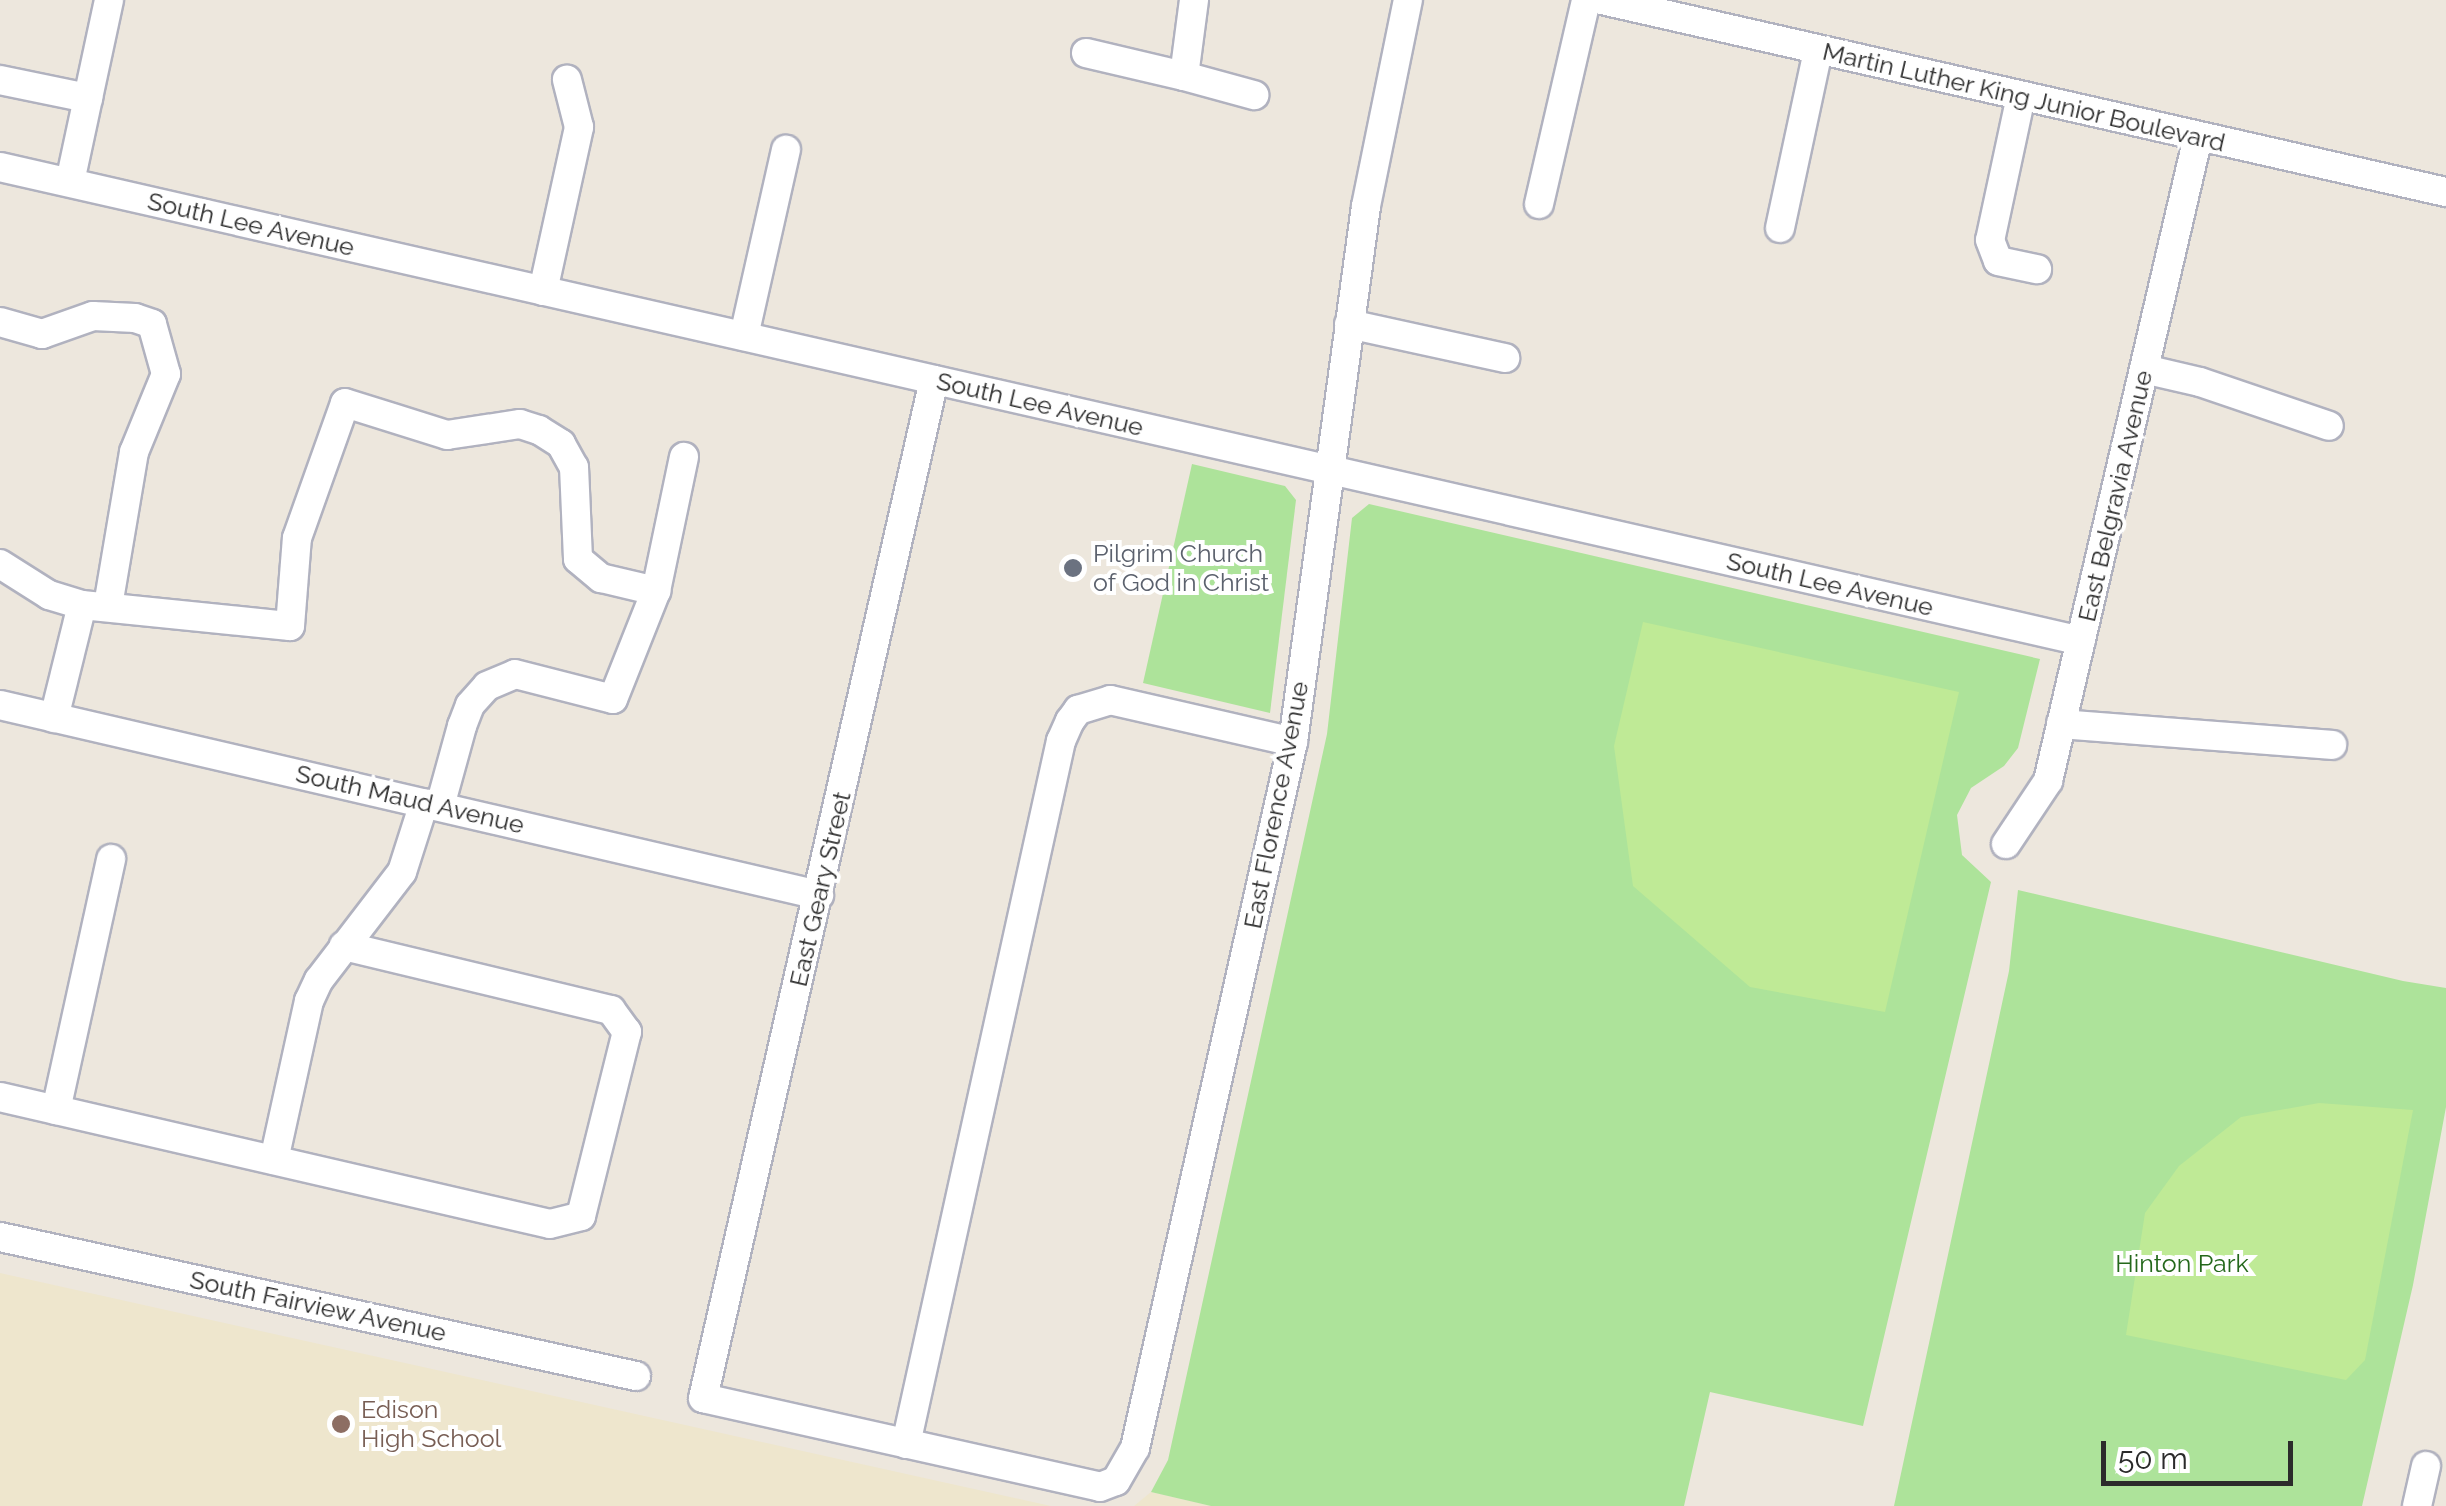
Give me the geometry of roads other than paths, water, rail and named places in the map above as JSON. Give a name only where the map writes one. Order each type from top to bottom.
[{"type":"street","points":[[70,182],[109,0]]},
{"type":"street","points":[[1184,76],[1194,0]]},
{"type":"street","name":"East Florence Avenue","points":[[906,1444],[1100,1488],[1116,1481],[1135,1448],[1294,742],[1366,206],[1408,0]]},
{"type":"street","points":[[1539,204],[1586,0]]},
{"type":"street","name":"Martin Luther King Junior Boulevard","points":[[1602,0],[2446,192]]},
{"type":"street","points":[[1780,228],[1818,50]]},
{"type":"street","points":[[1086,53],[1254,94]]},
{"type":"street","points":[[0,80],[88,98]]},
{"type":"street","points":[[543,290],[579,127],[567,80]]},
{"type":"street","points":[[2021,96],[1990,240],[1998,260],[2037,269]]},
{"type":"street","name":"East Belgravia Avenue","points":[[2006,844],[2048,781],[2198,137]]},
{"type":"street","points":[[744,336],[786,150]]},
{"type":"street","name":"South Lee Avenue","points":[[0,166],[2080,642]]},
{"type":"street","points":[[0,322],[42,334],[93,316],[135,318],[152,324],[166,374],[134,452],[95,605],[54,718]]},
{"type":"street","points":[[1349,324],[1506,358]]},
{"type":"street","points":[[2144,369],[2200,382],[2329,426]]},
{"type":"street","name":"East Geary Street","points":[[906,1444],[703,1398],[934,380]]},
{"type":"street","points":[[0,564],[36,588],[95,605],[290,626],[297,538],[344,403],[447,435],[520,424],[540,430],[560,444],[574,467],[578,560],[601,578],[656,591]]},
{"type":"street","points":[[274,1160],[309,1001],[344,946],[402,872],[470,704],[487,686],[515,674],[613,699],[656,591],[684,457]]},
{"type":"street","points":[[906,1444],[1061,741],[1070,721],[1078,710],[1110,700],[1294,742]]},
{"type":"street","name":"South Maud Avenue","points":[[0,705],[819,895]]},
{"type":"street","points":[[2062,724],[2332,745]]},
{"type":"street","points":[[56,1110],[111,858]]},
{"type":"street","points":[[0,1097],[550,1224],[581,1216],[627,1032],[611,1010],[344,946]]},
{"type":"street","name":"South Fairview Avenue","points":[[0,1236],[636,1376]]},
{"type":"street","points":[[2417,1506],[2426,1466]]},
{"type":"place","name":"Pilgrim Church of God in Christ","points":[[1073,568]]},
{"type":"place","name":"Edison High School","points":[[341,1424]]},
{"type":"park label","name":"Hinton Park","points":[[2182,1263]]}]
